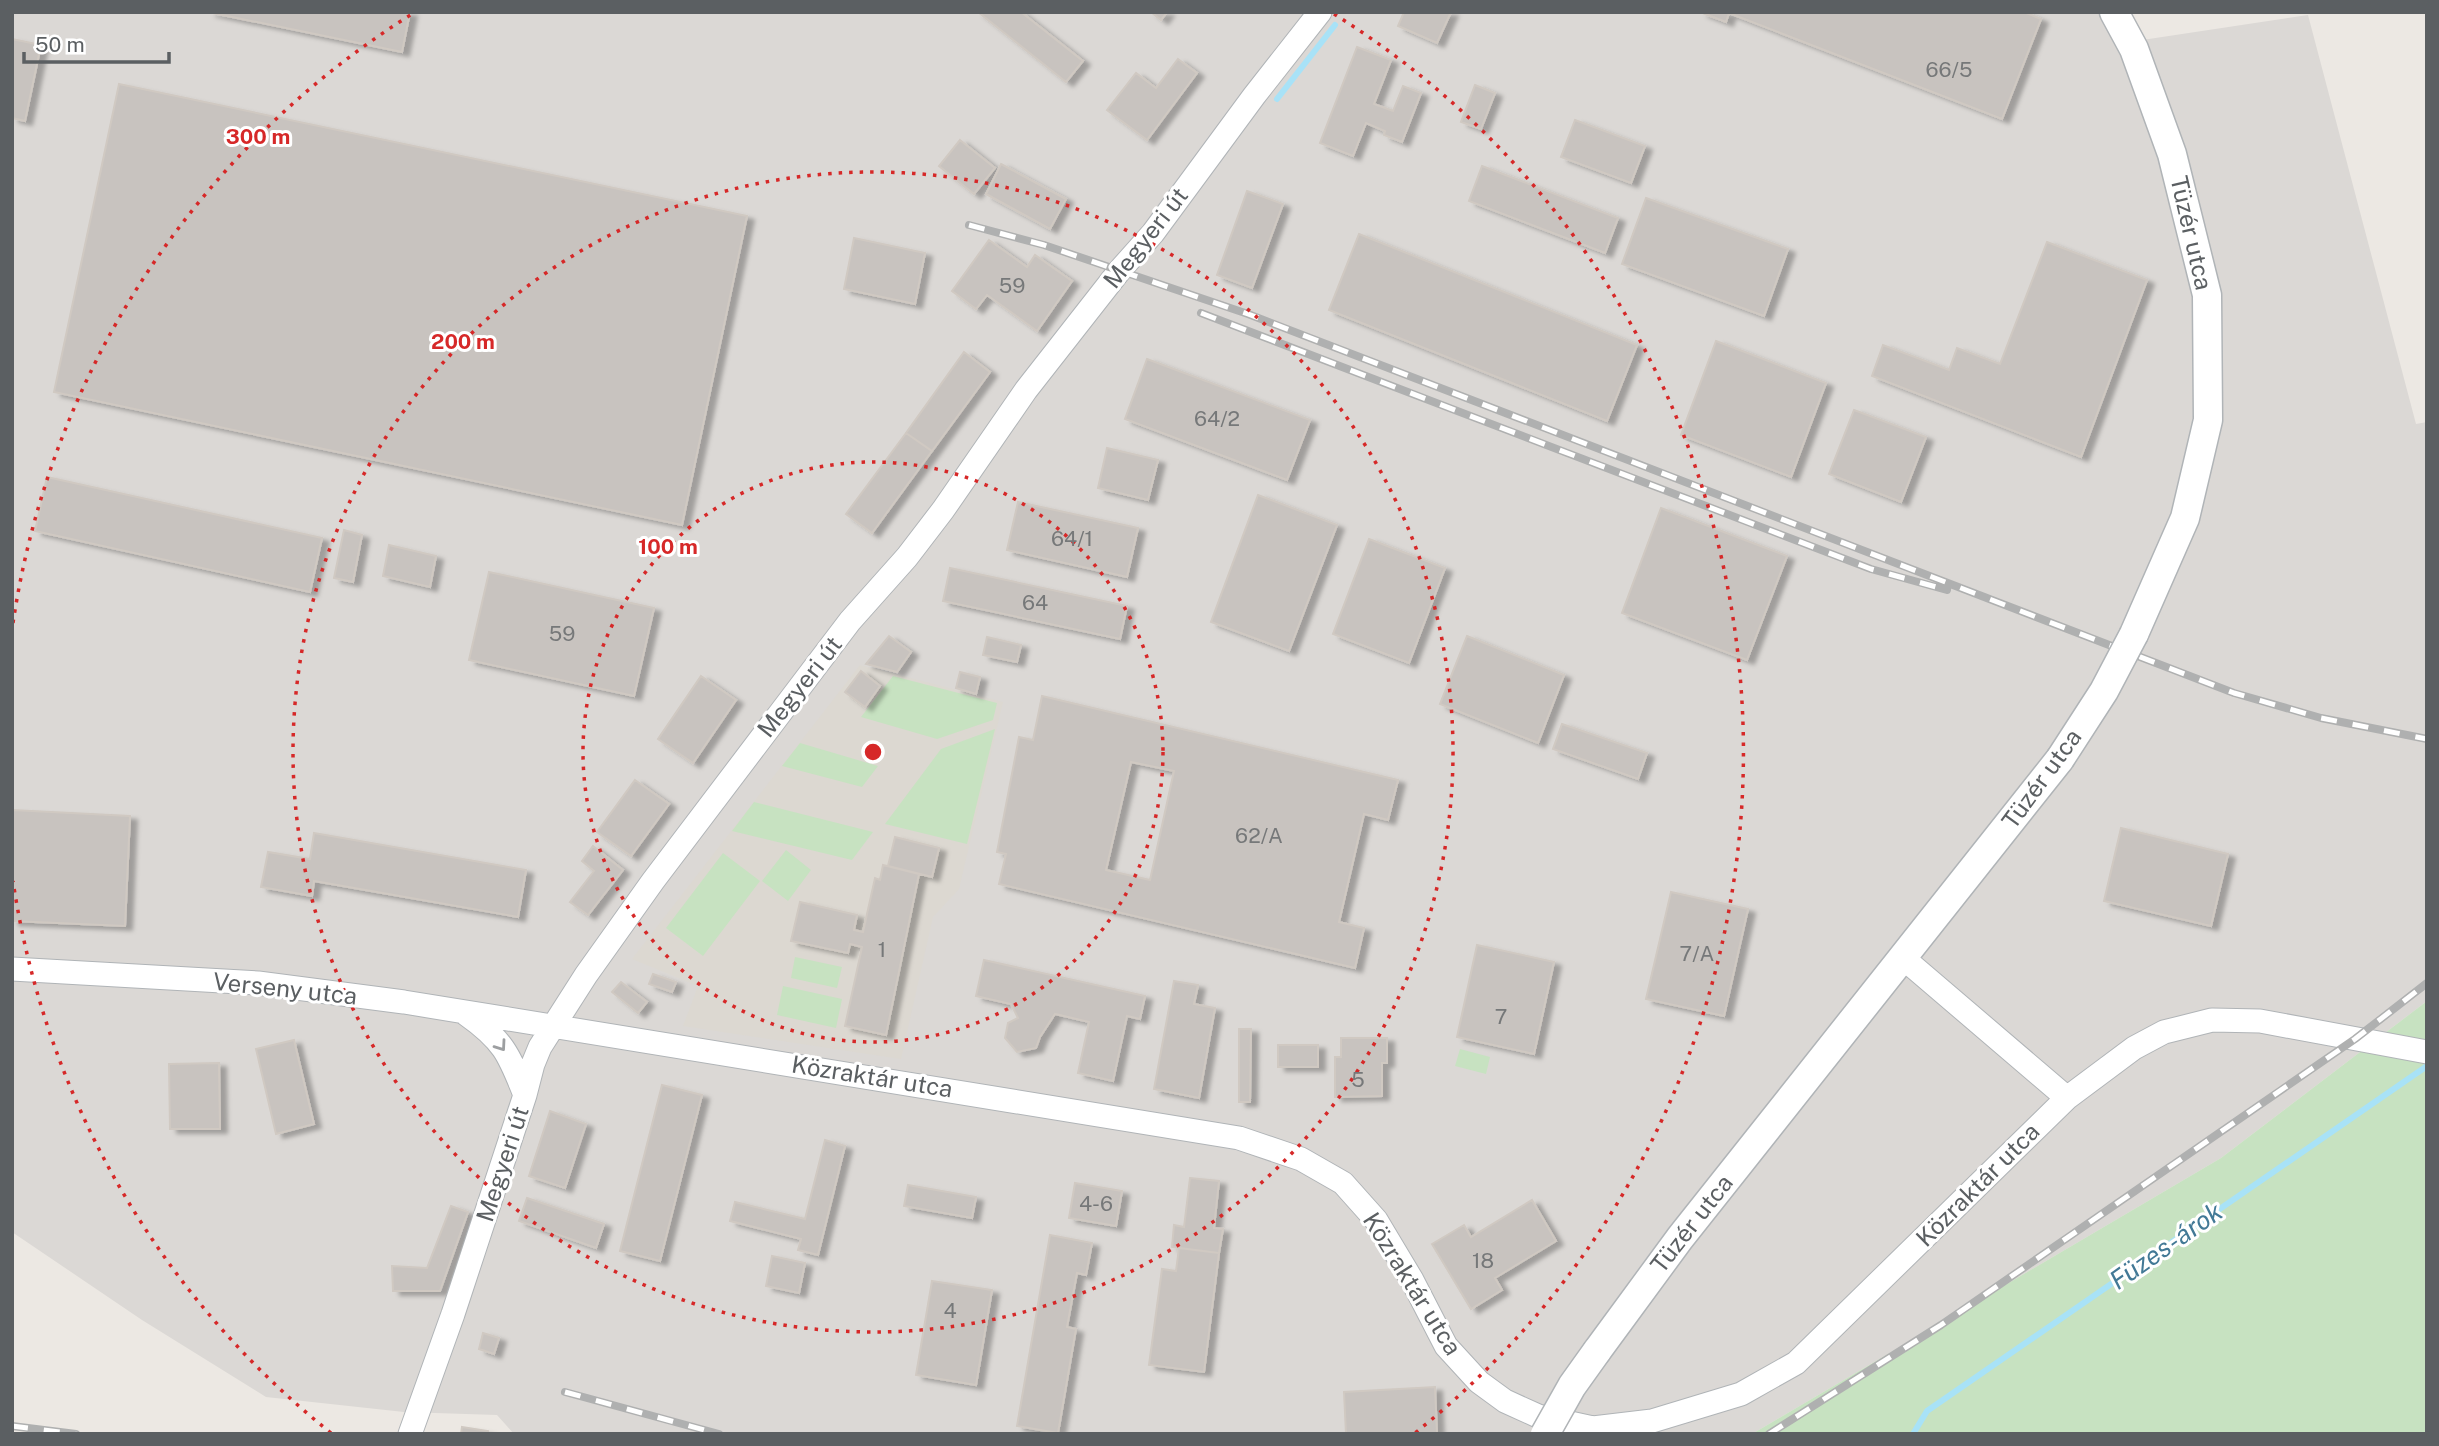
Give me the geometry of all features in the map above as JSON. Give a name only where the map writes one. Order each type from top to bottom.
[{"type":"street","name":"Megyeri út","points":[[410,1434],[453,1314],[540,1047],[586,975],[770,724],[855,615],[914,548],[1026,390],[1153,233],[1320,12]]},
{"type":"street","name":"Tüzér utca","points":[[1545,1434],[1572,1386],[1680,1238],[2060,759],[2104,691],[2134,634],[2185,517],[2208,420],[2207,295],[2172,154],[2133,49],[2114,12]]},
{"type":"street","points":[[1902,957],[2067,1097]]},
{"type":"street","name":"Verseny utca","points":[[12,969],[258,983],[556,1025]]},
{"type":"street","points":[[461,1010],[492,1033],[515,1067],[525,1095]]},
{"type":"street","name":"Közraktár utca","points":[[556,1025],[1239,1138],[1301,1159],[1343,1183],[1376,1220],[1412,1279],[1446,1346],[1479,1382],[1505,1401],[1538,1416],[1592,1428],[1652,1421],[1741,1394],[1796,1363],[2067,1097],[2134,1048],[2164,1032],[2212,1020],[2260,1021],[2427,1052]]},
{"type":"shaded area","points":[[12,12],[2113,12],[2129,42],[2308,15],[2416,424],[2427,422],[2427,1001],[2221,1158],[1752,1434],[514,1434],[497,1415],[404,1412],[266,1397],[142,1320],[12,1232]]},
{"type":"shaded area","points":[[860,665],[1003,702],[959,889],[933,917],[901,1059],[683,1026],[698,986],[632,959]]},
{"type":"green space","points":[[893,676],[997,703],[993,720],[937,739],[861,717]]},
{"type":"green space","points":[[995,729],[967,844],[885,824],[941,749]]},
{"type":"green space","points":[[800,743],[878,766],[862,787],[782,766]]},
{"type":"green space","points":[[754,802],[873,832],[852,860],[732,831]]},
{"type":"green space","points":[[786,850],[811,870],[788,901],[762,881]]},
{"type":"green space","points":[[723,853],[760,881],[703,956],[666,928]]},
{"type":"green space","points":[[795,957],[842,967],[837,988],[791,978]]},
{"type":"green space","points":[[783,986],[842,999],[836,1028],[777,1015]]},
{"type":"green space","points":[[2427,1001],[2427,1434],[1752,1434],[2221,1158]]},
{"type":"green space","points":[[1460,1049],[1490,1057],[1486,1074],[1455,1066]]},
{"type":"building","points":[[208,12],[410,12],[402,52]]},
{"type":"building","points":[[978,12],[1021,12],[1083,61],[1066,82]]},
{"type":"building","points":[[1151,12],[1167,12],[1161,20]]},
{"type":"building","points":[[1404,12],[1451,12],[1437,43],[1398,26]]},
{"type":"building","points":[[1700,12],[2024,12],[2041,19],[2002,119],[1729,13],[1726,22]]},
{"type":"building","points":[[12,39],[41,45],[25,121],[12,118]]},
{"type":"building","points":[[1357,47],[1391,60],[1374,104],[1393,111],[1403,86],[1421,93],[1402,142],[1384,135],[1385,131],[1366,123],[1353,156],[1320,143]]},
{"type":"building","points":[[1178,59],[1197,73],[1147,140],[1107,110],[1136,73],[1156,88]]},
{"type":"building","points":[[119,84],[747,216],[682,525],[54,392]]},
{"type":"building","points":[[1475,85],[1495,93],[1481,129],[1461,122]]},
{"type":"building","points":[[1575,120],[1645,146],[1631,183],[1561,157]]},
{"type":"building","points":[[960,140],[995,168],[974,194],[939,166]]},
{"type":"building","points":[[1001,164],[1066,199],[1050,229],[986,194]]},
{"type":"building","points":[[1482,166],[1618,218],[1605,253],[1469,201]]},
{"type":"building","points":[[1247,191],[1283,204],[1252,288],[1217,275]]},
{"type":"building","points":[[1646,198],[1788,249],[1764,316],[1622,264]]},
{"type":"building","points":[[1359,234],[1637,345],[1607,421],[1329,310]]},
{"type":"building","points":[[854,238],[925,253],[915,304],[844,289]]},
{"type":"building","points":[[989,240],[1027,267],[1035,255],[1072,281],[1037,331],[987,295],[976,309],[952,291]]},
{"type":"building","points":[[2047,242],[2147,280],[2081,457],[1872,376],[1883,345],[1949,370],[1957,348],[2000,364]]},
{"type":"building","points":[[1716,341],[1826,383],[1791,477],[1681,435]]},
{"type":"building","points":[[964,352],[990,372],[932,451],[906,433]]},
{"type":"building","points":[[1147,359],[1310,420],[1287,480],[1125,419]]},
{"type":"building","points":[[1854,410],[1926,437],[1901,502],[1829,474]]},
{"type":"building","points":[[906,433],[932,451],[872,533],[846,514]]},
{"type":"building","points":[[1107,448],[1158,460],[1148,500],[1098,488]]},
{"type":"building","points":[[47,477],[322,538],[310,592],[35,531]]},
{"type":"building","points":[[1258,495],[1337,525],[1289,651],[1211,622]]},
{"type":"building","points":[[1018,502],[1138,528],[1127,577],[1007,550]]},
{"type":"building","points":[[1661,508],[1787,556],[1747,660],[1622,613]]},
{"type":"building","points":[[344,530],[362,535],[353,582],[334,578]]},
{"type":"building","points":[[1369,539],[1445,568],[1409,663],[1333,634]]},
{"type":"building","points":[[389,545],[436,556],[430,587],[383,576]]},
{"type":"building","points":[[950,568],[1127,606],[1120,639],[943,601]]},
{"type":"building","points":[[489,572],[654,608],[634,696],[469,660]]},
{"type":"building","points":[[889,636],[911,652],[897,672],[866,664]]},
{"type":"building","points":[[1467,636],[1564,675],[1538,743],[1440,704]]},
{"type":"building","points":[[987,637],[1021,645],[1017,662],[983,655]]},
{"type":"building","points":[[861,671],[880,686],[865,707],[845,692]]},
{"type":"building","points":[[960,672],[980,677],[976,694],[956,688]]},
{"type":"building","points":[[701,676],[736,700],[693,763],[658,739]]},
{"type":"building","points":[[1042,696],[1398,780],[1388,820],[1364,814],[1339,922],[1364,928],[1355,968],[999,884],[1006,854],[997,852],[1019,737],[1033,740]],"holes":[[[1131,762],[1174,771],[1150,880],[1106,870]]]},
{"type":"building","points":[[1562,724],[1647,753],[1638,779],[1553,749]]},
{"type":"building","points":[[635,780],[669,804],[631,856],[597,832]]},
{"type":"building","points":[[12,810],[130,816],[125,926],[12,921]]},
{"type":"building","points":[[2121,828],[2228,854],[2211,926],[2104,901]]},
{"type":"building","points":[[314,833],[526,870],[518,917],[314,881],[312,896],[261,887],[268,852],[310,859]]},
{"type":"building","points":[[895,837],[939,848],[932,877],[888,866]]},
{"type":"building","points":[[593,846],[623,870],[588,915],[570,902],[594,871],[582,861]]},
{"type":"building","points":[[883,865],[919,874],[886,1035],[845,1026],[862,947],[850,944],[848,953],[791,941],[800,902],[857,915],[854,930],[863,932],[875,878],[880,880]]},
{"type":"building","points":[[1671,892],[1748,909],[1724,1016],[1646,999]]},
{"type":"building","points":[[1477,945],[1554,962],[1534,1054],[1457,1037]]},
{"type":"building","points":[[984,960],[1145,996],[1140,1019],[1127,1016],[1113,1081],[1078,1073],[1089,1022],[1055,1014],[1036,1048],[1017,1052],[1005,1038],[1008,1023],[1018,1018],[1011,1004],[976,996]]},
{"type":"building","points":[[653,974],[676,982],[672,992],[649,984]]},
{"type":"building","points":[[1174,981],[1198,985],[1194,1004],[1215,1008],[1199,1098],[1154,1089]]},
{"type":"building","points":[[621,982],[647,1002],[638,1013],[612,992]]},
{"type":"building","points":[[1239,1029],[1251,1029],[1250,1102],[1239,1102]]},
{"type":"building","points":[[1341,1038],[1387,1038],[1387,1063],[1382,1063],[1382,1096],[1335,1097],[1335,1057],[1341,1057]]},
{"type":"building","points":[[294,1040],[314,1124],[276,1134],[256,1049]]},
{"type":"building","points":[[1278,1045],[1318,1045],[1318,1067],[1278,1067]]},
{"type":"building","points":[[219,1063],[220,1129],[170,1129],[169,1064]]},
{"type":"building","points":[[662,1085],[702,1095],[660,1261],[620,1251]]},
{"type":"building","points":[[550,1111],[586,1124],[565,1188],[529,1176]]},
{"type":"building","points":[[825,1140],[845,1146],[818,1255],[798,1250],[801,1239],[730,1221],[735,1202],[805,1219]]},
{"type":"building","points":[[1190,1178],[1219,1181],[1214,1228],[1223,1229],[1219,1253],[1172,1247],[1174,1225],[1184,1227]]},
{"type":"building","points":[[1075,1183],[1122,1191],[1116,1226],[1069,1218]]},
{"type":"building","points":[[908,1185],[976,1197],[972,1218],[904,1206]]},
{"type":"building","points":[[527,1198],[604,1224],[596,1248],[519,1221]]},
{"type":"building","points":[[1532,1200],[1556,1241],[1495,1278],[1502,1290],[1471,1309],[1432,1244],[1464,1225],[1471,1237]]},
{"type":"building","points":[[451,1206],[468,1212],[440,1291],[393,1291],[392,1266],[427,1268]]},
{"type":"building","points":[[1050,1235],[1092,1243],[1086,1275],[1077,1273],[1067,1327],[1076,1329],[1058,1433],[1017,1426]]},
{"type":"building","points":[[1179,1248],[1219,1253],[1204,1372],[1149,1365],[1162,1269],[1176,1271]]},
{"type":"building","points":[[772,1256],[805,1263],[799,1293],[766,1286]]},
{"type":"building","points":[[932,1281],[992,1290],[976,1385],[916,1375]]},
{"type":"building","points":[[483,1333],[499,1338],[494,1354],[479,1349]]},
{"type":"building","points":[[1435,1387],[1437,1434],[1346,1434],[1344,1392]]},
{"type":"building","points":[[462,1427],[488,1431],[488,1434],[461,1434]]},
{"type":"waterway","points":[[1277,99],[1335,25]]},
{"type":"waterway","name":"Füzes-árok","points":[[1913,1434],[1927,1411],[2427,1066]]},
{"type":"railway","points":[[969,225],[1044,245],[1248,314],[2234,693],[2321,718],[2427,739]]},
{"type":"railway","points":[[1201,313],[1871,569],[1947,590]]},
{"type":"railway","points":[[1769,1434],[1941,1325],[2355,1039],[2427,983]]},
{"type":"railway","points":[[565,1392],[719,1434]]},
{"type":"railway","points":[[12,1426],[76,1434]]}]
